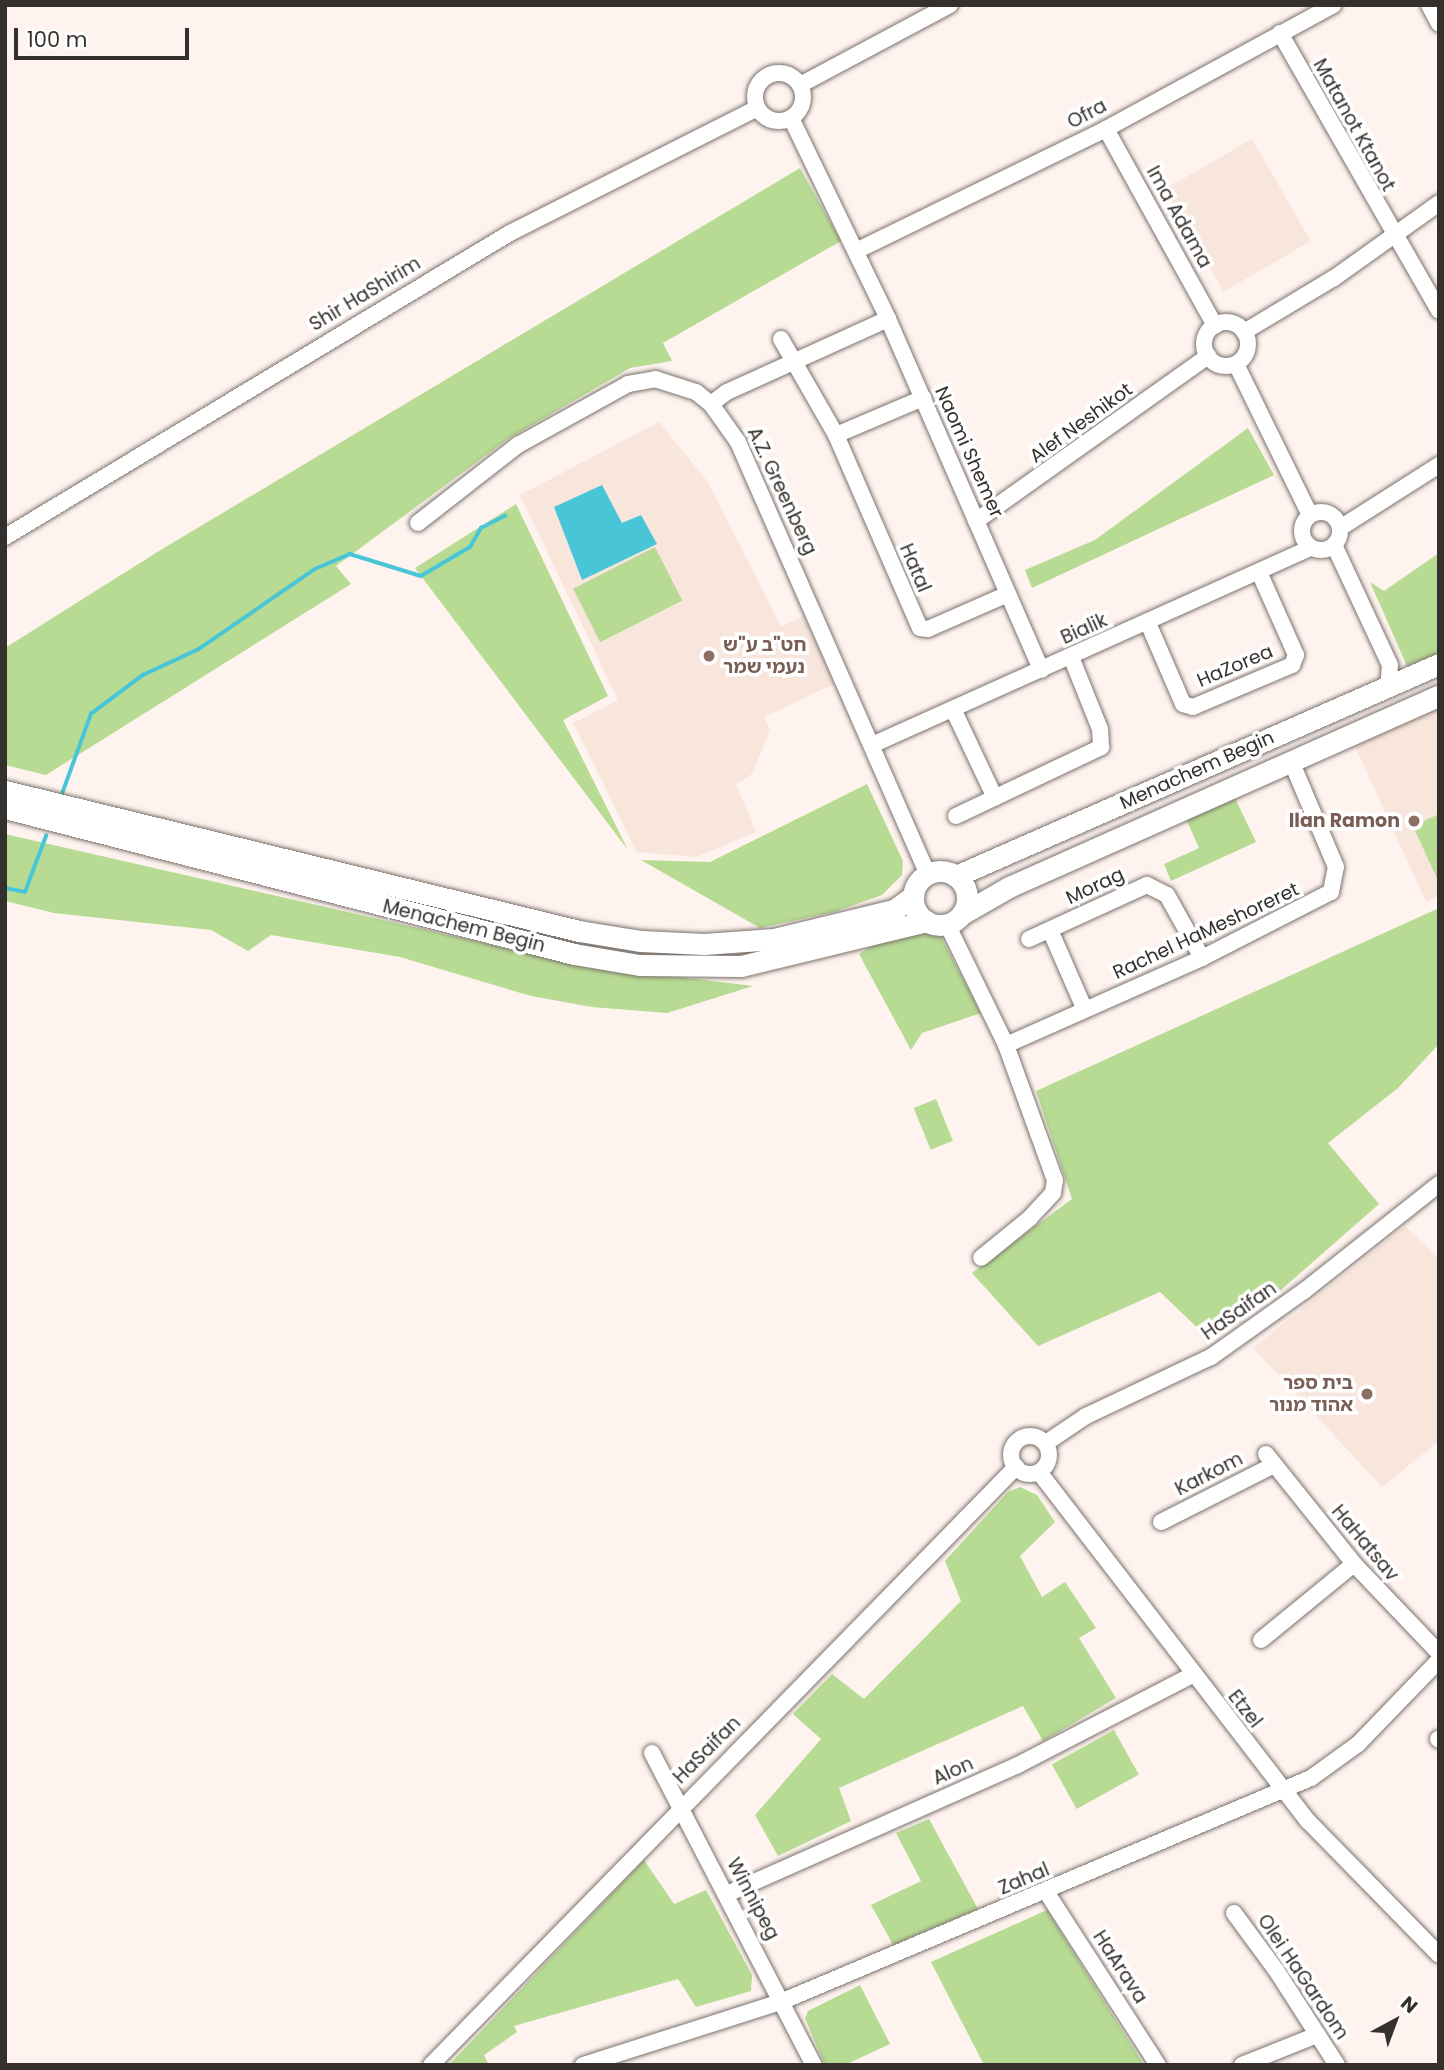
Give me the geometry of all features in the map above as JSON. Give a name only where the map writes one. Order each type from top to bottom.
[{"type":"main road","name":"Menachem Begin","points":[[956,876],[1389,676],[1410,677],[1439,664]]},
{"type":"main road","name":"Menachem Begin","points":[[5,808],[574,954],[639,965],[741,966],[945,920],[1009,887],[1439,696]]},
{"type":"main road","name":"Menachem Begin","points":[[5,791],[579,931],[641,941],[704,944],[774,939],[894,910],[913,896]]},
{"type":"main road","points":[[929,874],[956,876],[967,897],[945,920],[916,910],[913,896],[929,874]]},
{"type":"street","points":[[800,85],[950,5]]},
{"type":"street","name":"Ofra","points":[[856,251],[1106,129],[1333,5]]},
{"type":"street","points":[[1429,5],[1439,24]]},
{"type":"street","name":"Matanot Ktanot","points":[[1280,33],[1392,236]]},
{"type":"street","points":[[785,74],[800,85],[803,100],[791,118],[773,121],[758,108],[757,86],[770,75],[785,74]]},
{"type":"street","name":"Shir HaShirim","points":[[5,537],[498,239],[758,108]]},
{"type":"street","name":"Naomi Shemer","points":[[791,118],[888,319],[1041,670]]},
{"type":"street","name":"Ima Adama","points":[[1106,129],[1215,326]]},
{"type":"street","points":[[1244,332],[1334,278],[1439,203]]},
{"type":"street","points":[[1392,236],[1439,311]]},
{"type":"street","points":[[711,404],[727,392],[888,319]]},
{"type":"street","points":[[1230,323],[1244,332],[1247,351],[1236,364],[1224,366],[1208,356],[1205,341],[1215,326],[1230,323]]},
{"type":"street","name":"Hatal","points":[[780,339],[836,435],[920,628],[928,629],[1008,594]]},
{"type":"street","name":"Alef Neshikot","points":[[976,521],[1101,437],[1208,356]]},
{"type":"street","points":[[1236,364],[1310,516]]},
{"type":"street","name":"A.Z. Greenberg","points":[[418,523],[518,445],[628,384],[655,379],[676,382],[711,404],[743,452],[929,874]]},
{"type":"street","points":[[836,435],[923,398]]},
{"type":"street","points":[[1323,548],[1340,528],[1439,465]]},
{"type":"street","points":[[1310,516],[1328,514],[1340,528]]},
{"type":"street","points":[[1310,516],[1302,531],[1323,548],[1345,576],[1389,676]]},
{"type":"street","name":"Bialik","points":[[872,745],[1323,548]]},
{"type":"street","name":"HaZorea","points":[[1148,623],[1183,704],[1193,707],[1292,665],[1296,655],[1260,574]]},
{"type":"street","points":[[956,816],[1101,747],[1100,729],[1070,657]]},
{"type":"street","points":[[953,709],[995,798]]},
{"type":"street","name":"Rachel HaMeshoreret","points":[[1006,1045],[1202,958],[1331,892],[1336,867],[1291,761]]},
{"type":"street","name":"Morag","points":[[1029,939],[1147,886],[1159,888],[1202,958]]},
{"type":"street","points":[[945,920],[1006,1045],[1055,1180],[1053,1193],[1030,1218],[982,1258]]},
{"type":"street","points":[[1050,930],[1085,1010]]},
{"type":"street","name":"HaSaifan","points":[[1046,1443],[1086,1416],[1211,1357],[1304,1291],[1439,1184]]},
{"type":"street","points":[[1029,1436],[1046,1443],[1049,1461],[1039,1472],[1025,1473],[1016,1467],[1012,1453],[1017,1441],[1029,1436]]},
{"type":"street","name":"Karkom","points":[[1161,1521],[1270,1459]]},
{"type":"street","name":"HaHatsav","points":[[1270,1459],[1353,1564],[1439,1653]]},
{"type":"street","name":"HaSaifan","points":[[431,2065],[681,1806],[1016,1467]]},
{"type":"street","name":"Etzel","points":[[1039,1472],[1283,1791],[1439,1955]]},
{"type":"street","points":[[1261,1640],[1353,1564]]},
{"type":"street","name":"Zahal","points":[[583,2065],[783,2001],[1047,1893],[1311,1778],[1358,1744],[1439,1660]]},
{"type":"street","name":"Alon","points":[[727,1894],[1018,1765],[1192,1675]]},
{"type":"street","name":"Winnipeg","points":[[652,1753],[814,2065]]},
{"type":"street","name":"HaArava","points":[[1047,1893],[1158,2065]]},
{"type":"street","name":"Olei HaGardom","points":[[1234,1913],[1337,2065]]},
{"type":"street","points":[[1241,2065],[1317,2035]]},
{"type":"shaded area","points":[[1252,139],[1311,241],[1224,292],[1165,190]]},
{"type":"shaded area","name":"חט\"ב ע\"ש נעמי שמר","points":[[659,422],[708,482],[781,627],[804,616],[834,684],[764,717],[770,730],[752,774],[736,784],[756,832],[696,857],[637,852],[573,723],[618,700],[520,495]]},
{"type":"shaded area","name":"Ilan Ramon","points":[[1439,709],[1439,896],[1426,902],[1355,746]]},
{"type":"shaded area","name":"בית ספר אהוד מנור","points":[[1405,1226],[1439,1259],[1439,1441],[1382,1487],[1253,1348]]},
{"type":"green space","points":[[800,168],[841,241],[663,343],[672,361],[630,368],[508,439],[336,566],[351,584],[46,775],[5,765],[5,648],[159,551]]},
{"type":"green space","points":[[1248,428],[1274,475],[1032,588],[1025,570],[1095,540]]},
{"type":"green space","points":[[516,504],[608,696],[563,720],[628,850],[415,568]]},
{"type":"green space","points":[[655,547],[682,600],[600,642],[573,589]]},
{"type":"green space","points":[[1439,553],[1439,653],[1407,666],[1370,582],[1384,591]]},
{"type":"green space","points":[[867,784],[903,861],[902,875],[882,895],[834,912],[760,928],[641,860],[710,862]]},
{"type":"green space","points":[[1234,796],[1256,842],[1171,881],[1164,864],[1199,848],[1186,819]]},
{"type":"green space","points":[[1439,814],[1439,883],[1413,826]]},
{"type":"green space","points":[[5,834],[580,965],[753,986],[667,1013],[592,1007],[531,996],[400,957],[271,935],[248,951],[211,930],[54,913],[5,901]]},
{"type":"green space","points":[[1439,908],[1439,1044],[1398,1088],[1328,1143],[1379,1204],[1281,1290],[1208,1338],[1160,1292],[1038,1346],[972,1273],[1072,1199],[1036,1091]]},
{"type":"green space","points":[[918,927],[939,933],[981,1013],[922,1033],[911,1050],[859,954],[889,935]]},
{"type":"green space","points":[[936,1099],[953,1141],[931,1150],[914,1108]]},
{"type":"green space","points":[[1020,1487],[1037,1495],[1055,1522],[1020,1556],[1042,1597],[1065,1582],[1096,1628],[1079,1638],[1116,1698],[1043,1741],[1023,1706],[839,1788],[851,1821],[778,1856],[755,1815],[821,1739],[793,1714],[832,1674],[864,1699],[961,1601],[945,1561],[1008,1492]]},
{"type":"green space","points":[[1114,1730],[1139,1775],[1077,1809],[1052,1764]]},
{"type":"green space","points":[[929,1819],[978,1909],[893,1945],[871,1905],[921,1881],[896,1833]]},
{"type":"green space","points":[[644,1860],[674,1904],[706,1890],[752,1975],[751,1991],[696,2007],[678,1979],[514,2026],[517,2032],[484,2055],[489,2065],[449,2065]]},
{"type":"green space","points":[[1047,1910],[1144,2065],[984,2065],[931,1962]]},
{"type":"green space","points":[[860,1985],[890,2044],[845,2065],[825,2065],[805,2018],[808,2011]]},
{"type":"water","points":[[602,485],[622,523],[641,515],[657,544],[582,580],[554,507]]},
{"type":"waterway","points":[[62,794],[91,714],[143,675],[199,649],[315,569],[350,554],[421,576],[470,547],[481,528],[505,516]]},
{"type":"waterway","points":[[5,888],[25,892],[46,836]]},
{"type":"place","name":"חט\"ב ע\"ש נעמי שמר","points":[[709,656]]},
{"type":"place","name":"Ilan Ramon","points":[[1414,821]]},
{"type":"place","name":"בית ספר אהוד מנור","points":[[1367,1394]]}]
